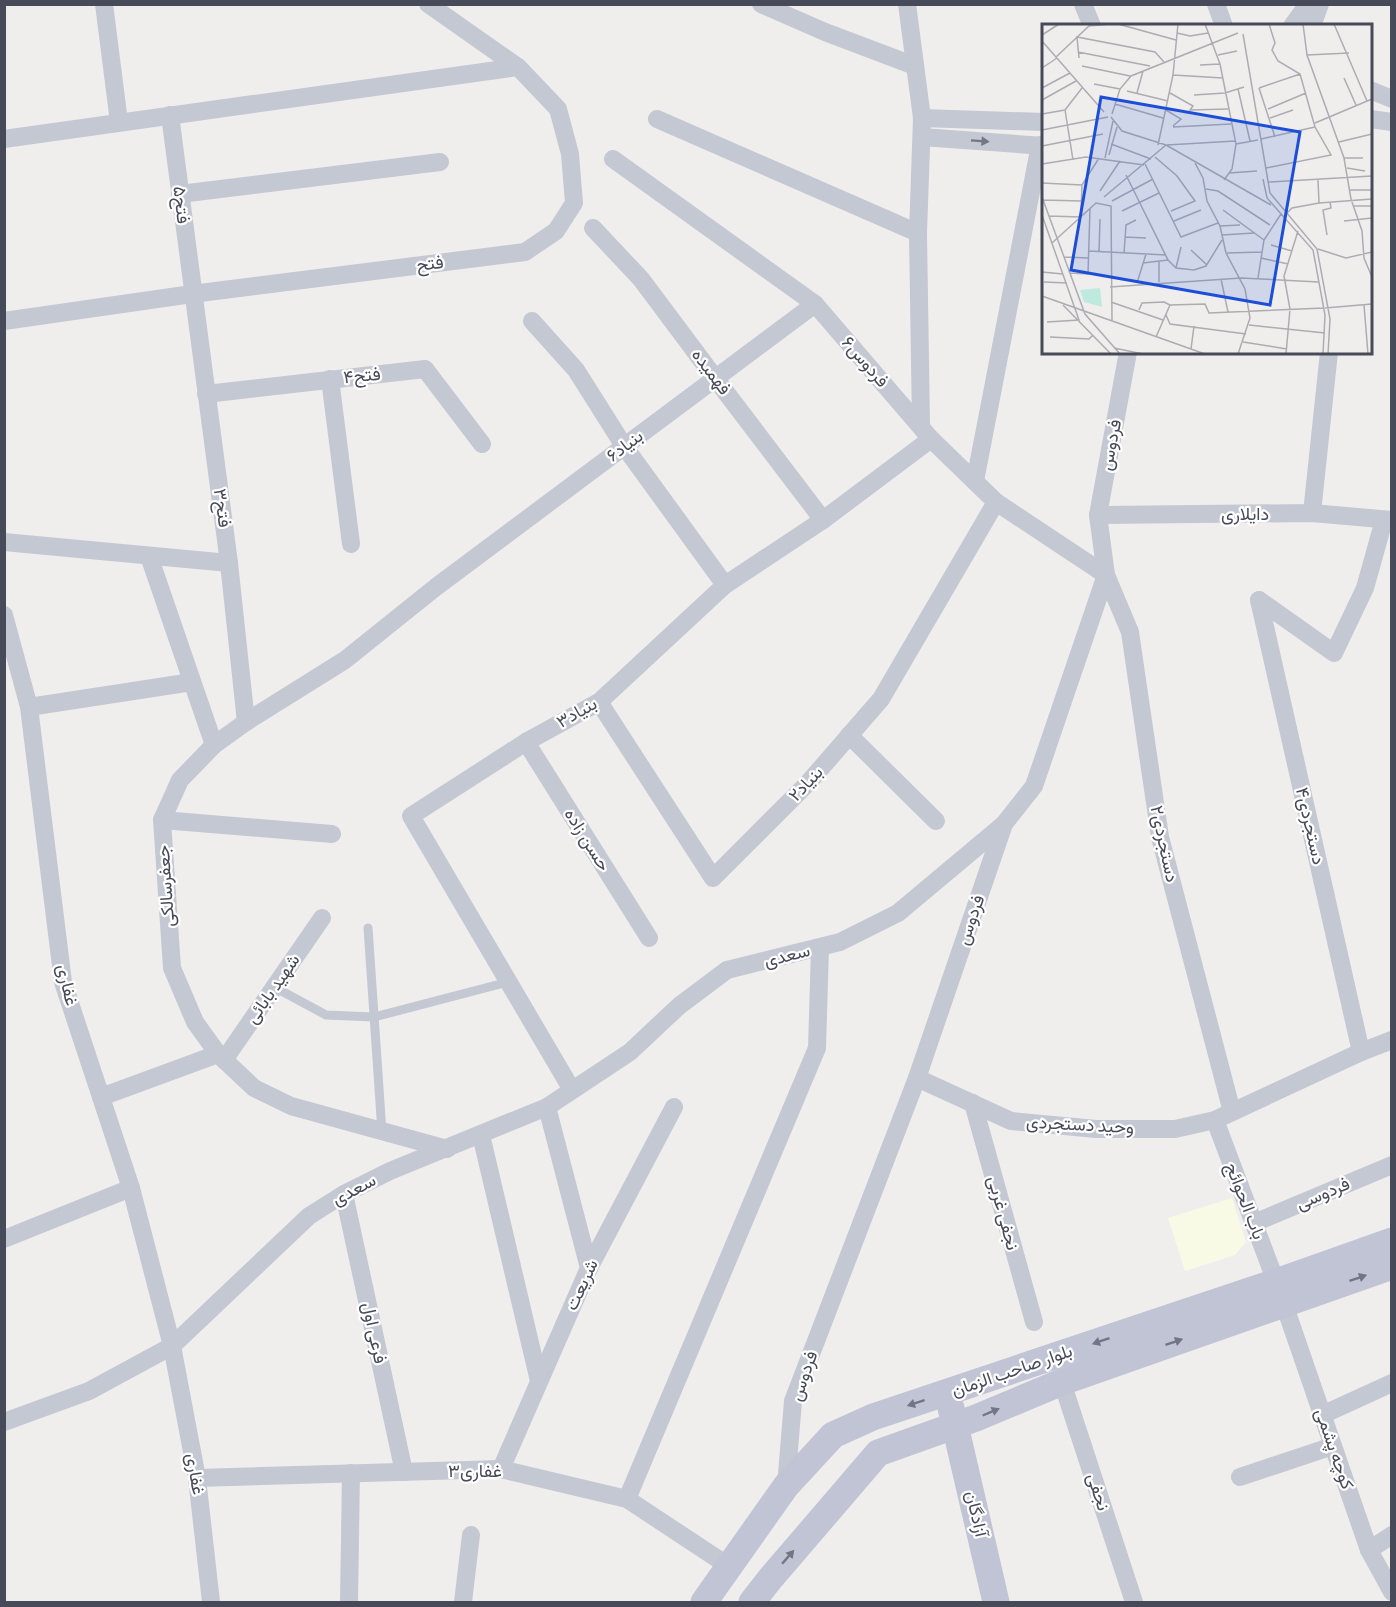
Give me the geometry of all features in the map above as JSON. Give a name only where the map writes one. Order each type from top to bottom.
[{"type":"main road","name":"بلوار صاحب الزمان","points":[[752,1602],[878,1453],[976,1418],[1280,1293],[1392,1240]]},
{"type":"main road","name":"بلوار صاحب الزمان","points":[[704,1602],[786,1486],[833,1435],[873,1417],[946,1393],[1280,1293],[1392,1266]]},
{"type":"main road","name":"آزادگان","points":[[946,1393],[996,1602]]},
{"type":"street","points":[[104,4],[119,122]]},
{"type":"street","points":[[761,4],[825,32],[915,66]]},
{"type":"street","points":[[907,4],[922,118],[918,233],[926,432]]},
{"type":"street","points":[[1083,4],[1091,24]]},
{"type":"street","points":[[1216,4],[1223,24]]},
{"type":"street","points":[[1293,24],[1308,4]]},
{"type":"street","points":[[1313,24],[1320,4]]},
{"type":"street","name":"فتح","points":[[4,321],[192,294],[525,252],[556,231],[574,203],[570,154],[558,109],[518,67],[428,5]]},
{"type":"street","points":[[4,138],[518,67]]},
{"type":"street","points":[[1372,90],[1392,99]]},
{"type":"street","name":"فتح۵","points":[[170,116],[192,294]]},
{"type":"street","points":[[922,118],[1042,122]]},
{"type":"street","points":[[657,119],[918,233]]},
{"type":"street","points":[[1372,119],[1392,122]]},
{"type":"street","points":[[922,137],[1042,145],[975,481]]},
{"type":"street","name":"فردوس۶","points":[[613,159],[815,304],[926,432],[996,502],[1106,575]]},
{"type":"street","points":[[180,194],[440,162]]},
{"type":"street","name":"فهمیده","points":[[593,228],[641,279],[823,520]]},
{"type":"street","name":"فتح۳","points":[[192,294],[229,563],[246,722]]},
{"type":"street","name":"بنیاد۶","points":[[436,587],[815,304]]},
{"type":"street","points":[[532,321],[576,370],[624,446],[725,585]]},
{"type":"street","name":"فردوس","points":[[786,1486],[793,1401],[917,1078],[1004,824],[1034,786],[1106,575],[1098,515],[1128,354]]},
{"type":"street","points":[[1312,513],[1329,354]]},
{"type":"street","name":"فتح۴","points":[[206,394],[425,369],[482,444]]},
{"type":"street","points":[[330,380],[351,544]]},
{"type":"street","name":"بنیاد۳","points":[[508,982],[411,816],[526,742],[599,702],[725,585],[823,520],[926,432]]},
{"type":"street","name":"بنیاد۲","points":[[599,702],[713,878],[808,783],[881,699],[996,502]]},
{"type":"street","name":"دایلاری","points":[[1098,515],[1312,513],[1388,520]]},
{"type":"street","name":"دستجردی۴","points":[[1361,1052],[1259,600],[1334,653],[1365,588],[1388,520]]},
{"type":"street","points":[[4,542],[229,563]]},
{"type":"street","points":[[149,556],[214,745]]},
{"type":"street","name":"دستجردی۲","points":[[1106,575],[1130,632],[1160,837],[1232,1112]]},
{"type":"street","name":"جعفرسالکی","points":[[436,587],[345,660],[246,722],[214,745],[180,780],[162,819],[172,968],[195,1022],[221,1057],[254,1088],[291,1106],[447,1149]]},
{"type":"street","name":"غفاری","points":[[4,615],[29,707],[63,982],[131,1188],[172,1346],[197,1478],[211,1602]]},
{"type":"street","points":[[29,707],[192,682]]},
{"type":"street","points":[[849,735],[936,821]]},
{"type":"street","name":"حسن زاده","points":[[526,742],[648,938]]},
{"type":"street","points":[[162,819],[332,834]]},
{"type":"street","name":"سعدی","points":[[172,1346],[309,1216],[344,1194],[390,1172],[547,1107],[630,1052],[679,1006],[727,970],[840,942],[898,913],[1004,824]]},
{"type":"street","name":"شهید بابائی","points":[[221,1057],[322,918]]},
{"type":"street","points":[[627,1499],[817,1048],[820,948]]},
{"type":"street","points":[[508,982],[572,1090]]},
{"type":"street","points":[[1232,1112],[1392,1040]]},
{"type":"street","points":[[101,1097],[221,1057]]},
{"type":"street","name":"وحید دستجردی","points":[[917,1078],[1011,1121],[1096,1129],[1175,1128],[1215,1120],[1232,1112]]},
{"type":"street","name":"نجفی غربی","points":[[973,1103],[1034,1322]]},
{"type":"street","points":[[547,1107],[589,1268]]},
{"type":"street","name":"شریعت","points":[[501,1469],[589,1268],[674,1107]]},
{"type":"street","name":"باب الحوائج","points":[[1215,1120],[1280,1293]]},
{"type":"street","points":[[481,1135],[539,1381]]},
{"type":"street","name":"فردوسی","points":[[1254,1223],[1392,1165]]},
{"type":"street","points":[[4,1239],[131,1188]]},
{"type":"street","name":"فرعی اول","points":[[344,1194],[404,1472]]},
{"type":"street","name":"کوچه پشمی","points":[[1280,1293],[1369,1550],[1392,1592]]},
{"type":"street","points":[[4,1422],[89,1391],[172,1346]]},
{"type":"street","name":"نجفی","points":[[1062,1382],[1134,1602]]},
{"type":"street","points":[[1322,1415],[1392,1383]]},
{"type":"street","points":[[1240,1477],[1333,1446]]},
{"type":"street","name":"غفاری۳","points":[[197,1478],[501,1469],[627,1499],[730,1567]]},
{"type":"street","points":[[349,1602],[351,1473]]},
{"type":"street","points":[[463,1602],[471,1535]]},
{"type":"street","points":[[1369,1550],[1392,1535]]},
{"type":"lane","points":[[368,928],[382,1132]]},
{"type":"lane","points":[[274,987],[326,1015],[374,1017],[508,982]]},
{"type":"shaded area","points":[[1232,1198],[1246,1242],[1235,1255],[1185,1271],[1168,1218]]}]
